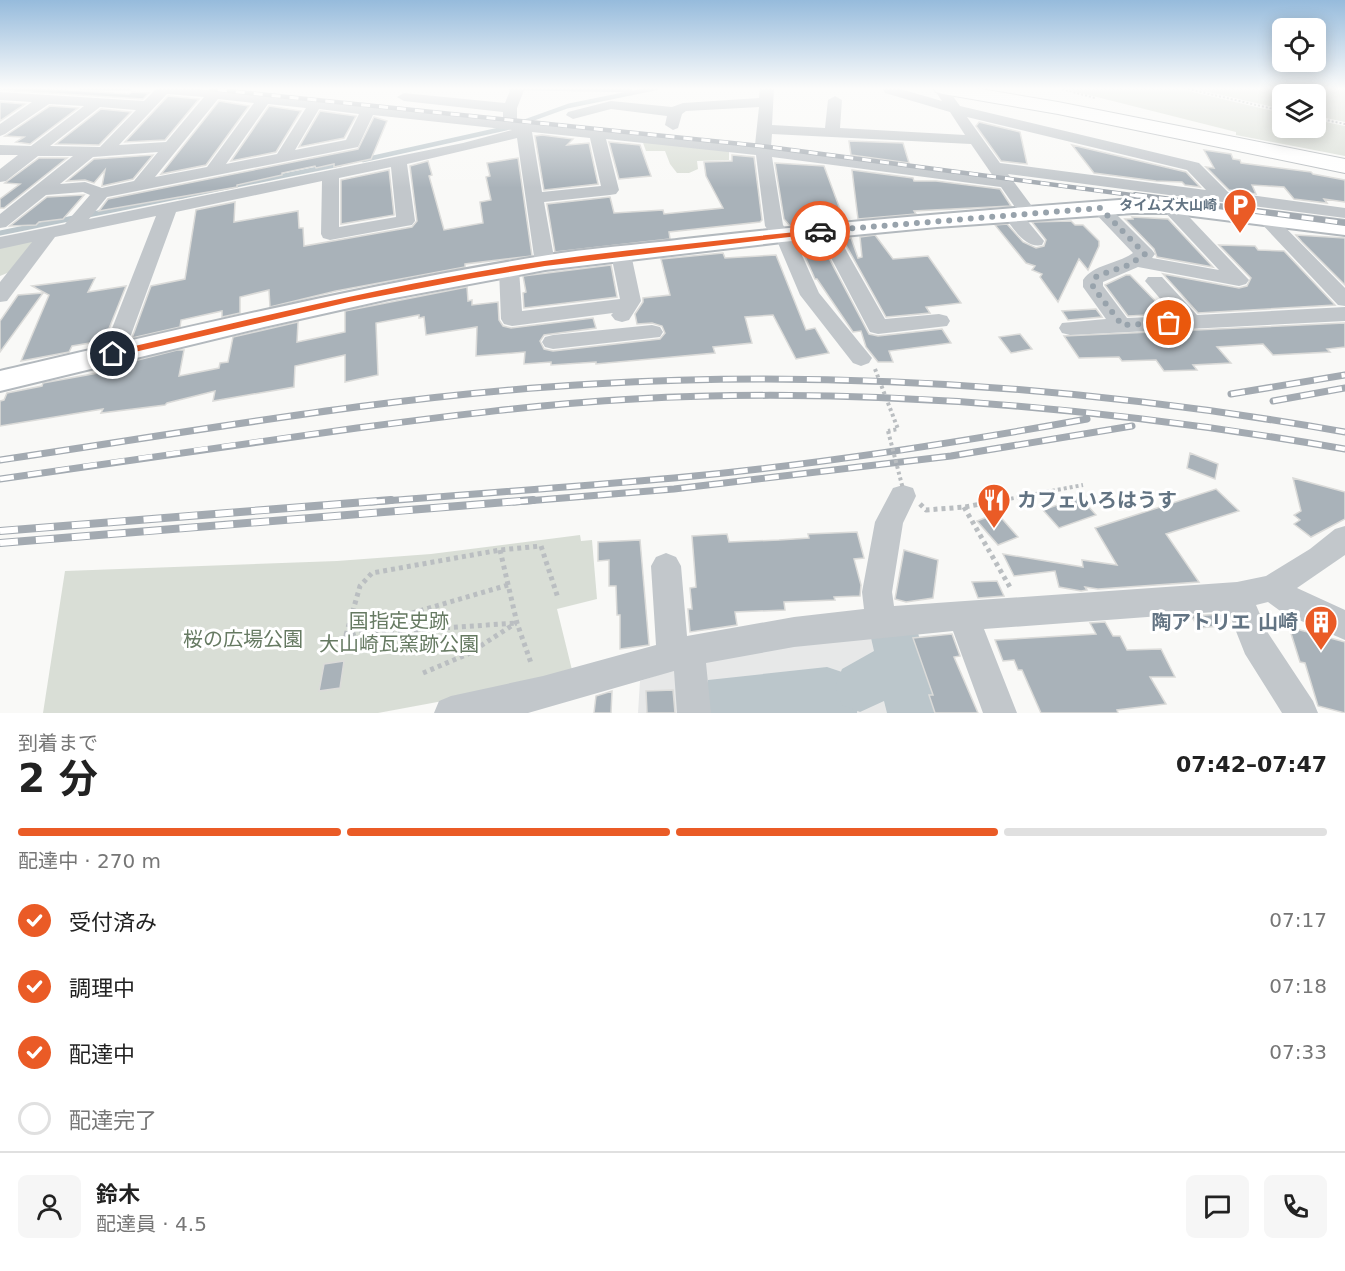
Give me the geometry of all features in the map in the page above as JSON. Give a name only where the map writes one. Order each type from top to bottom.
[{"type":"highway","points":[[1125,121],[1345,166]]},
{"type":"main road","points":[[0,381],[380,293],[545,263],[782,235],[1100,208],[1169,206],[1345,228]]},
{"type":"street","points":[[0,131],[14,121]]},
{"type":"street","points":[[0,177],[73,121]]},
{"type":"street","points":[[0,223],[40,190],[97,151],[130,121]]},
{"type":"street","points":[[139,186],[191,121]]},
{"type":"street","points":[[213,171],[248,121]]},
{"type":"street","points":[[283,157],[305,121]]},
{"type":"street","points":[[40,190],[85,188],[101,193],[352,144],[363,121]]},
{"type":"street","points":[[474,121],[763,152],[1006,183]]},
{"type":"street","points":[[516,121],[534,198],[545,263]]},
{"type":"street","points":[[765,121],[763,152],[774,226],[787,242],[810,295],[868,365]]},
{"type":"street","points":[[832,134],[833,121]]},
{"type":"street","points":[[963,121],[1006,183],[1035,240]]},
{"type":"street","points":[[1005,121],[1193,166],[1221,195]]},
{"type":"street","points":[[0,243],[48,234],[77,222],[168,209],[497,139],[519,127]]},
{"type":"street","points":[[765,129],[977,140]]},
{"type":"street","points":[[534,198],[610,190],[597,134]]},
{"type":"street","points":[[0,150],[97,151],[169,147]]},
{"type":"street","points":[[331,175],[330,234],[406,221],[398,161]]},
{"type":"street","points":[[995,167],[1345,213]]},
{"type":"street","points":[[77,222],[101,193]]},
{"type":"street","points":[[1135,261],[1239,280],[1169,206]]},
{"type":"street","points":[[1100,208],[1145,254],[1122,268],[1101,274],[1092,283],[1122,325]]},
{"type":"street","points":[[113,354],[168,209]]},
{"type":"street","points":[[1265,217],[1345,300]]},
{"type":"street","points":[[826,231],[878,327],[939,321]]},
{"type":"street","points":[[0,296],[48,234]]},
{"type":"street","points":[[596,338],[631,304],[621,254]]},
{"type":"street","points":[[509,270],[512,319],[631,304]]},
{"type":"street","points":[[1155,281],[1192,322]]},
{"type":"street","points":[[1070,328],[1345,314]]},
{"type":"street","points":[[553,342],[652,332]]},
{"type":"street","points":[[881,622],[877,592],[889,522],[903,493]]},
{"type":"street","points":[[451,713],[534,689],[681,654],[794,632],[881,622],[1238,596],[1272,588],[1320,558],[1345,538]]},
{"type":"street","points":[[666,566],[694,713]]},
{"type":"street","points":[[1272,588],[1294,603],[1345,626]]},
{"type":"street","points":[[1238,596],[1256,643],[1301,713]]},
{"type":"street","points":[[963,616],[1000,713]]},
{"type":"path","points":[[868,365],[898,429],[888,431],[903,493],[926,510],[964,507],[1083,485]]},
{"type":"path","points":[[964,507],[1025,613]]},
{"type":"path","points":[[346,636],[360,586],[372,573],[500,550],[540,546],[558,598]]},
{"type":"path","points":[[500,550],[534,689]]},
{"type":"path","points":[[346,636],[395,618],[508,585]]},
{"type":"path","points":[[346,636],[353,640],[386,632],[517,623]]},
{"type":"path","points":[[423,673],[468,654],[517,623]]},
{"type":"shaded area","points":[[885,632],[904,713],[638,713],[640,681],[701,661]]},
{"type":"shaded area","points":[[827,667],[848,674],[860,687],[857,713],[707,713],[708,680]]},
{"type":"green space","points":[[1193,121],[1272,121],[1272,138],[1326,138],[1326,122],[1345,126],[1345,156],[1236,135],[1236,132]]},
{"type":"green space","points":[[642,140],[729,149],[729,160],[697,161],[698,169],[689,173],[677,173],[670,164],[665,151],[646,151]]},
{"type":"green space","points":[[29,241],[34,243],[12,271],[0,276],[0,247]]},
{"type":"green space","points":[[580,535],[581,541],[592,540],[597,599],[557,609],[572,670],[486,693],[378,713],[43,713],[65,571],[337,561],[431,554]]},
{"type":"building","points":[[27,121],[60,121],[30,144],[16,142],[24,137],[5,136]]},
{"type":"building","points":[[85,121],[122,121],[99,145],[56,144]]},
{"type":"building","points":[[144,121],[181,121],[165,140],[125,142]]},
{"type":"building","points":[[203,121],[238,121],[206,165],[161,174]]},
{"type":"building","points":[[258,121],[295,121],[276,152],[231,161]]},
{"type":"building","points":[[314,121],[353,121],[344,138],[299,147]]},
{"type":"building","points":[[372,121],[387,121],[371,159],[334,167],[334,164],[316,168],[315,166],[237,185],[237,187],[99,211],[108,199],[358,149]]},
{"type":"building","points":[[979,122],[1020,132],[1027,164],[1001,161],[976,126]]},
{"type":"building","points":[[535,136],[573,139],[567,145],[589,143],[598,184],[544,190]]},
{"type":"building","points":[[849,141],[903,143],[909,163],[851,155]]},
{"type":"building","points":[[609,142],[640,145],[651,176],[619,179]]},
{"type":"building","points":[[1072,145],[1186,172],[1200,187],[1185,185],[1182,182],[1094,173]]},
{"type":"building","points":[[1204,150],[1231,154],[1233,159],[1240,160],[1241,163],[1311,172],[1345,180],[1345,202],[1324,199],[1327,203],[1294,199],[1284,187],[1252,185],[1256,194],[1229,190],[1206,167],[1214,168]]},
{"type":"building","points":[[153,155],[133,179],[102,186],[105,170],[94,183],[85,180],[67,181],[94,159]]},
{"type":"building","points":[[732,155],[754,157],[762,220],[760,222],[669,232],[670,239],[555,252],[547,204],[610,197],[614,213],[663,210],[664,214],[723,208],[706,176],[704,162],[732,161]]},
{"type":"building","points":[[39,158],[67,158],[4,208],[0,208],[0,199],[20,184],[5,183]]},
{"type":"building","points":[[518,158],[532,256],[465,264],[465,267],[336,291],[270,307],[269,290],[240,297],[240,313],[222,317],[222,311],[181,320],[180,327],[132,338],[151,286],[185,279],[196,210],[235,202],[234,222],[298,211],[299,228],[303,228],[304,246],[412,227],[417,221],[410,166],[428,161],[432,175],[429,176],[444,230],[483,223],[480,202],[491,200],[486,177],[490,176],[487,163]]},
{"type":"building","points":[[775,163],[824,166],[844,220],[790,226],[784,219]]},
{"type":"building","points":[[389,170],[394,215],[341,224],[341,180]]},
{"type":"building","points":[[852,170],[913,178],[914,181],[936,181],[1000,189],[1011,206],[914,211],[916,214],[858,219]]},
{"type":"building","points":[[84,195],[63,219],[39,222],[36,225],[10,226],[47,197]]},
{"type":"building","points":[[1132,217],[1168,219],[1213,267],[1157,257],[1154,249],[1125,219],[1133,219]]},
{"type":"building","points":[[1071,221],[1075,225],[1083,225],[1099,241],[1099,246],[1088,270],[1079,259],[1058,302],[1040,277],[1042,274],[1032,270],[1035,266],[1026,263],[995,225],[1007,224],[1023,242],[1036,248],[1044,246],[1046,240],[1032,222]]},
{"type":"building","points":[[875,235],[893,259],[928,256],[961,303],[926,307],[930,313],[886,317],[842,238],[851,238],[858,258],[862,257],[860,237]]},
{"type":"building","points":[[1296,235],[1345,238],[1345,285],[1302,242]]},
{"type":"building","points":[[820,241],[869,334],[878,336],[942,329],[951,343],[889,351],[893,362],[878,362],[866,347],[861,331],[853,332],[815,279],[799,243]]},
{"type":"building","points":[[1219,245],[1255,246],[1258,250],[1284,251],[1335,305],[1198,313],[1163,274],[1239,288],[1247,286],[1251,278]]},
{"type":"building","points":[[723,253],[725,258],[776,255],[806,330],[815,328],[829,353],[796,359],[773,315],[745,317],[752,343],[713,347],[715,353],[596,364],[596,362],[551,365],[551,362],[524,364],[525,352],[476,356],[477,327],[426,335],[424,317],[419,318],[419,315],[376,323],[378,375],[345,382],[345,355],[295,366],[294,387],[213,401],[215,391],[165,405],[101,413],[103,409],[0,426],[0,401],[4,400],[7,393],[42,386],[43,383],[125,368],[126,363],[177,350],[184,350],[179,376],[219,368],[220,363],[228,362],[233,337],[298,322],[297,342],[345,332],[345,311],[467,287],[468,301],[472,300],[472,305],[498,302],[499,320],[503,326],[511,328],[593,318],[596,328],[544,335],[540,341],[544,349],[553,351],[660,339],[665,333],[662,326],[652,323],[637,324],[635,314],[643,298],[670,295],[661,259]]},
{"type":"building","points":[[611,265],[617,297],[524,308],[523,293],[526,292],[523,276]]},
{"type":"building","points":[[1130,275],[1168,314],[1128,316],[1105,285]]},
{"type":"building","points":[[95,278],[88,292],[126,286],[108,331],[100,333],[96,342],[72,346],[69,352],[21,361],[49,295],[32,286]]},
{"type":"building","points":[[43,293],[0,352],[0,321],[18,295]]},
{"type":"building","points":[[1096,309],[1102,317],[1068,320],[1062,311]]},
{"type":"building","points":[[1345,323],[1345,347],[1327,349],[1330,352],[1273,355],[1263,344],[1217,347],[1231,363],[1193,365],[1197,370],[1164,371],[1156,360],[1122,361],[1119,357],[1079,358],[1064,336]]},
{"type":"building","points":[[1020,334],[1032,349],[1011,353],[999,337]]},
{"type":"building","points":[[1190,453],[1218,464],[1215,479],[1187,468]]},
{"type":"building","points":[[1293,478],[1345,492],[1345,519],[1311,537],[1294,524],[1300,520],[1294,515],[1301,511]]},
{"type":"building","points":[[1216,489],[1239,511],[1166,534],[1199,582],[1098,589],[1085,587],[1087,590],[1081,591],[1059,587],[1055,571],[1014,576],[1003,554],[1083,567],[1082,560],[1117,565],[1095,528]]},
{"type":"building","points":[[1080,497],[1096,515],[1059,528],[1043,510]]},
{"type":"building","points":[[997,513],[1018,537],[998,545],[977,521]]},
{"type":"building","points":[[857,532],[864,558],[854,559],[861,585],[860,596],[834,597],[835,600],[784,602],[785,610],[735,612],[737,625],[690,632],[688,609],[692,609],[690,588],[696,587],[692,536],[727,534],[729,542],[809,538],[808,534]]},
{"type":"building","points":[[640,540],[649,645],[620,649],[620,615],[617,615],[616,586],[609,586],[609,560],[598,561],[598,542]]},
{"type":"building","points":[[904,550],[938,560],[933,598],[906,602],[895,599]]},
{"type":"building","points":[[997,581],[1004,596],[978,598],[972,582]]},
{"type":"building","points":[[1223,614],[1231,625],[1199,628],[1191,616]]},
{"type":"building","points":[[1105,622],[1113,636],[1120,636],[1127,650],[1161,649],[1175,677],[1150,677],[1166,704],[1117,710],[1118,713],[1041,713],[1022,670],[1018,670],[1014,660],[1003,661],[995,640],[1096,634],[1090,623]]},
{"type":"building","points":[[1289,627],[1345,642],[1345,713],[1318,706],[1305,663],[1300,662]]},
{"type":"building","points":[[952,634],[960,656],[954,657],[978,713],[935,713],[929,695],[933,695],[913,638]]},
{"type":"building","points":[[344,661],[340,688],[319,691],[324,664]]},
{"type":"building","points":[[673,690],[675,713],[647,713],[646,691]]},
{"type":"building","points":[[612,691],[611,713],[594,713],[596,696]]},
{"type":"waterway","points":[[363,160],[507,128],[526,121]]},
{"type":"waterway","points":[[179,197],[341,164]]},
{"type":"waterway","points":[[0,233],[186,195]]},
{"type":"waterway","points":[[893,629],[901,662]]},
{"type":"waterway","points":[[860,687],[901,662]]},
{"type":"waterway","points":[[901,662],[913,713]]},
{"type":"railway","points":[[522,121],[761,146],[1147,197]]},
{"type":"railway","points":[[1135,195],[1345,223]]},
{"type":"railway","points":[[1231,394],[1345,375]]},
{"type":"railway","points":[[0,460],[296,415],[444,396],[593,384],[688,380],[782,379],[971,386],[1158,404],[1345,432]]},
{"type":"railway","points":[[1273,401],[1345,388]]},
{"type":"railway","points":[[0,479],[312,434],[495,411],[599,401],[724,396],[902,398],[991,404],[1168,422],[1345,449]]},
{"type":"railway","points":[[371,502],[778,467],[933,445],[1087,419]]},
{"type":"railway","points":[[514,502],[674,489],[951,456],[1132,426]]},
{"type":"railway","points":[[0,531],[391,500]]},
{"type":"railway","points":[[0,543],[533,500]]},
{"type":"way so far","points":[[820,231],[1100,208],[1145,254],[1129,265],[1097,276],[1093,280],[1093,287],[1122,325],[1169,323]]},
{"type":"place","name":"タイムズ大山崎","points":[[1240,234]]},
{"type":"place","name":"カフェいろはうす","points":[[994,529]]},
{"type":"place","name":"陶アトリエ 山崎","points":[[1321,651]]},
{"type":"route","points":[[113,354],[264,318],[474,275],[545,263],[820,231]]},
{"type":"park label","name":"国指定史跡 大山崎瓦窯跡公園","points":[[399,632]]},
{"type":"park label","name":"桜の広場公園","points":[[243,639]]}]
